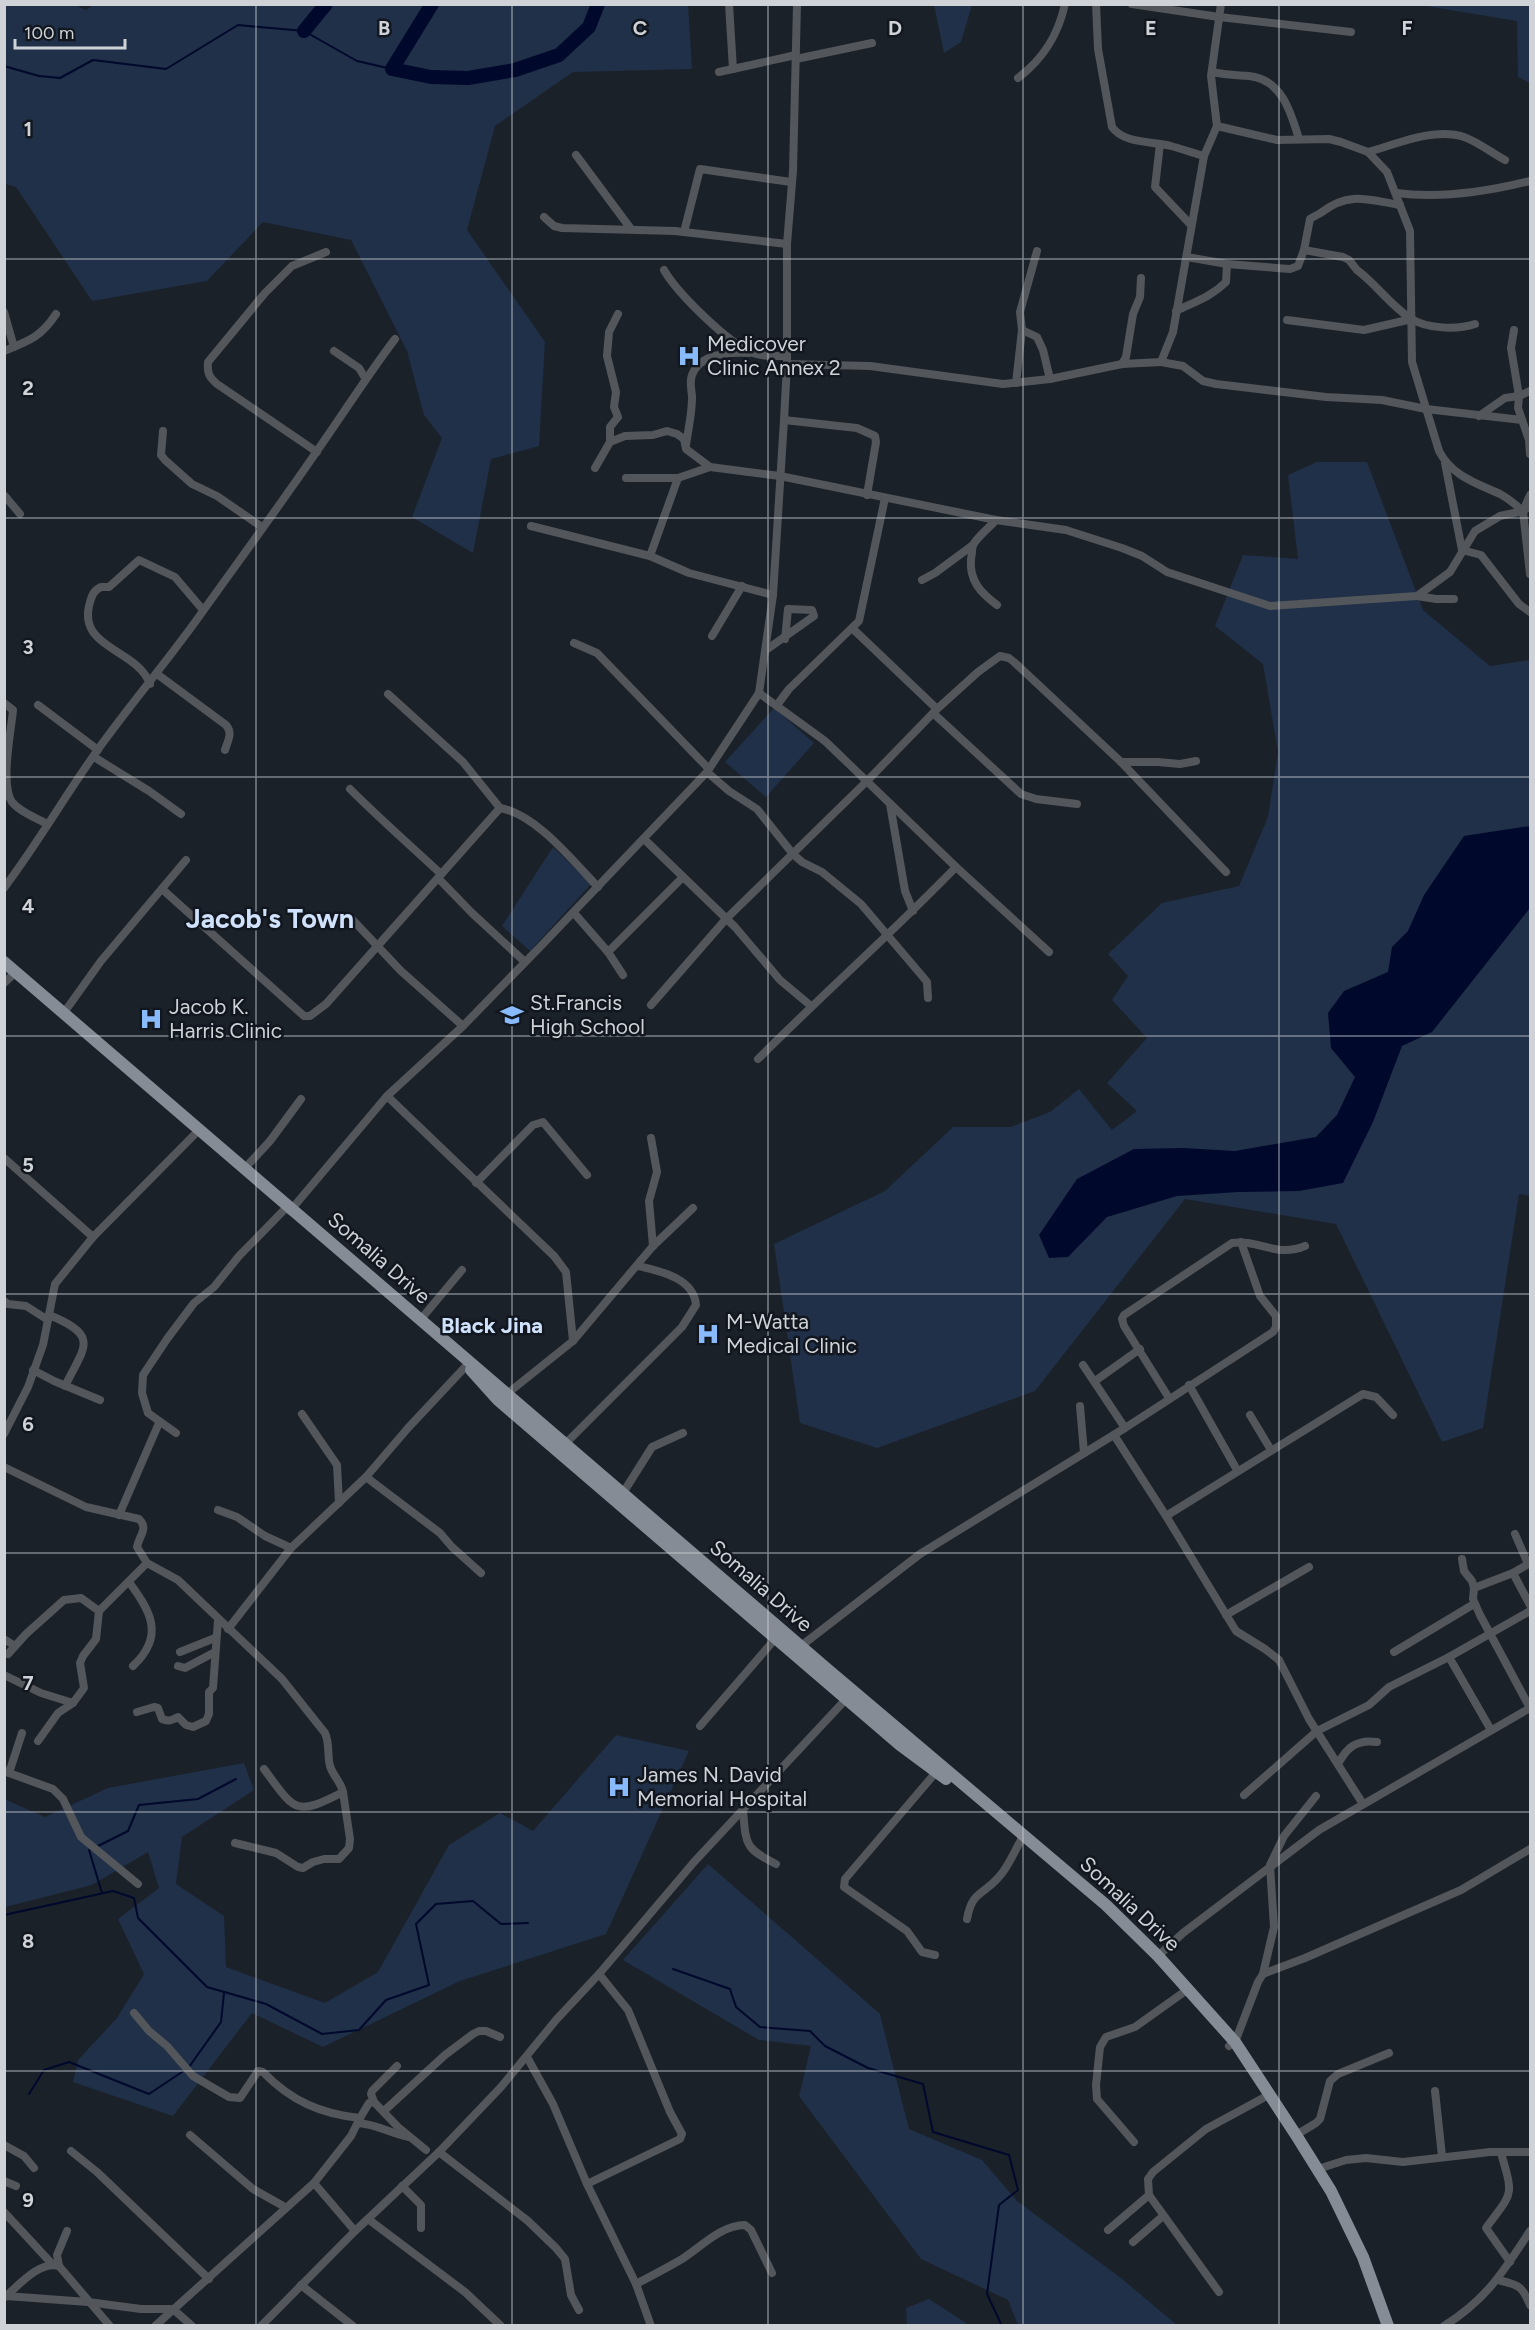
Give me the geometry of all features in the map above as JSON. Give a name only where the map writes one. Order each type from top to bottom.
[{"type":"main road","name":"Somalia Drive","points":[[4,962],[9,976],[567,1443],[801,1646],[900,1745],[937,1771],[1021,1840],[1157,1962],[1232,2044],[1329,2199],[1355,2255],[1380,2325]]},
{"type":"main road","name":"Somalia Drive","points":[[9,976],[63,1014],[245,1168],[288,1211],[467,1365],[498,1400],[776,1638],[927,1752],[1106,1905],[1158,1956],[1232,2044],[1296,2135],[1331,2191],[1363,2257],[1388,2325]]},
{"type":"street","points":[[729,4],[733,69]]},
{"type":"street","points":[[176,1433],[148,1413],[142,1386],[143,1375],[194,1303],[214,1287],[238,1256],[288,1211],[387,1096],[463,1026],[644,839],[720,755],[759,693],[773,595],[784,420],[787,360],[787,244],[797,4]]},
{"type":"street","points":[[1018,78],[1036,64],[1046,50],[1059,25],[1065,4]]},
{"type":"street","points":[[1096,4],[1098,49],[1112,127],[1116,133],[1126,138],[1204,156]]},
{"type":"street","points":[[1132,4],[1219,17],[1351,32]]},
{"type":"street","points":[[1161,362],[1173,333],[1204,156],[1217,126],[1212,72],[1221,4]]},
{"type":"street","points":[[719,72],[872,43]]},
{"type":"street","points":[[1212,72],[1229,76],[1252,76],[1279,91],[1287,104],[1299,139]]},
{"type":"street","points":[[1217,126],[1277,140],[1335,140],[1368,152],[1388,172],[1410,231],[1412,362],[1438,451],[1445,463],[1462,550]]},
{"type":"street","points":[[1368,152],[1435,134],[1453,134],[1466,138],[1505,160]]},
{"type":"street","points":[[1160,144],[1155,187],[1191,225]]},
{"type":"street","points":[[576,155],[632,229]]},
{"type":"street","points":[[684,232],[700,169],[791,182]]},
{"type":"street","points":[[1396,194],[1417,196],[1469,193],[1530,181]]},
{"type":"street","points":[[1187,257],[1227,264],[1290,269],[1298,266],[1304,250],[1310,219],[1334,202],[1359,198],[1400,205]]},
{"type":"street","points":[[544,217],[554,226],[562,228],[684,232],[787,244]]},
{"type":"street","points":[[1304,250],[1332,254],[1349,260],[1357,270],[1412,319],[1436,327],[1454,328],[1475,324]]},
{"type":"street","points":[[1016,383],[1022,330],[1020,312],[1036,251]]},
{"type":"street","points":[[317,452],[217,384],[209,376],[207,370],[208,362],[265,293],[292,266],[326,252]]},
{"type":"street","points":[[1176,311],[1206,298],[1226,282],[1227,264]]},
{"type":"street","points":[[664,270],[674,286],[706,319],[751,353]]},
{"type":"street","points":[[1122,363],[1126,357],[1133,314],[1140,297],[1141,278]]},
{"type":"street","points":[[4,312],[14,347]]},
{"type":"street","points":[[4,351],[42,334],[56,314]]},
{"type":"street","points":[[595,468],[610,442],[610,427],[618,417],[614,407],[616,392],[607,356],[609,332],[618,314]]},
{"type":"street","points":[[1287,320],[1364,330],[1412,319]]},
{"type":"street","points":[[1022,330],[1037,336],[1050,379]]},
{"type":"street","points":[[1514,330],[1511,348],[1519,396],[1518,408],[1529,440],[1530,454]]},
{"type":"street","points":[[4,888],[33,850],[96,753],[150,684],[317,452],[365,378],[394,339]]},
{"type":"street","points":[[334,351],[359,368],[365,378]]},
{"type":"street","points":[[686,448],[692,396],[690,385],[692,373],[704,361],[725,352],[751,353],[787,360],[870,366],[992,383],[1050,379],[1122,363],[1161,362],[1183,366],[1203,381],[1215,384],[1326,397],[1382,400],[1426,409],[1522,420]]},
{"type":"street","points":[[1479,416],[1505,398],[1528,394],[1530,391]]},
{"type":"street","points":[[784,420],[857,428],[875,436],[867,495]]},
{"type":"street","points":[[163,431],[161,455],[165,459],[192,484],[217,496],[262,527]]},
{"type":"street","points":[[610,442],[625,436],[652,435],[667,431],[684,439],[686,448],[710,467]]},
{"type":"street","points":[[1445,463],[1467,480],[1527,508]]},
{"type":"street","points":[[626,478],[678,478],[710,467],[780,476],[996,520],[1066,530],[1142,556],[1167,572],[1270,606],[1418,596],[1436,599],[1454,598]]},
{"type":"street","points":[[650,555],[678,478]]},
{"type":"street","points":[[4,495],[20,514]]},
{"type":"street","points":[[1530,495],[1527,508],[1530,574]]},
{"type":"street","points":[[777,705],[789,689],[859,621],[885,498]]},
{"type":"street","points":[[1418,596],[1450,572],[1476,531],[1500,516],[1527,508]]},
{"type":"street","points":[[922,580],[936,573],[973,545],[996,520]]},
{"type":"street","points":[[531,526],[650,555],[689,573],[773,595]]},
{"type":"street","points":[[973,545],[971,576],[984,596],[997,605]]},
{"type":"street","points":[[1462,550],[1481,555],[1519,604],[1530,612]]},
{"type":"street","points":[[150,684],[139,665],[105,644],[88,624],[87,612],[92,594],[101,587],[109,587],[138,560],[175,578],[203,610]]},
{"type":"street","points":[[711,636],[742,586]]},
{"type":"street","points":[[852,628],[1021,794],[1036,799],[1077,804]]},
{"type":"street","points":[[766,650],[785,639]]},
{"type":"street","points":[[574,643],[597,653],[707,770],[729,791],[757,809],[793,854],[802,862],[822,872],[861,904],[923,976],[927,982],[928,998]]},
{"type":"street","points":[[651,1005],[726,919],[935,711],[993,659],[1000,656],[1005,657],[1057,700],[1121,762],[1226,872]]},
{"type":"street","points":[[157,674],[230,729],[225,750]]},
{"type":"street","points":[[759,693],[825,741],[956,867],[1049,952]]},
{"type":"street","points":[[388,694],[463,762],[500,808],[524,817],[546,835],[598,887]]},
{"type":"street","points":[[4,703],[12,710],[5,757],[7,794],[18,808],[48,824]]},
{"type":"street","points":[[38,705],[96,753],[181,814]]},
{"type":"street","points":[[1121,762],[1180,764],[1196,761]]},
{"type":"street","points":[[350,789],[389,828],[407,842],[472,913],[525,962]]},
{"type":"street","points":[[890,804],[905,891],[913,911]]},
{"type":"street","points":[[162,889],[304,1016],[310,1016],[326,1004],[500,808]]},
{"type":"street","points":[[896,836],[908,821]]},
{"type":"street","points":[[644,839],[726,919],[780,980],[811,1006]]},
{"type":"street","points":[[63,1014],[101,961],[186,860]]},
{"type":"street","points":[[758,1059],[956,867]]},
{"type":"street","points":[[608,952],[682,877]]},
{"type":"street","points":[[574,913],[608,952],[623,975]]},
{"type":"street","points":[[350,916],[401,970],[463,1026]]},
{"type":"street","points":[[387,1096],[554,1256],[566,1272],[573,1341]]},
{"type":"street","points":[[245,1168],[270,1141],[301,1099]]},
{"type":"street","points":[[476,1183],[533,1125],[543,1122],[587,1174]]},
{"type":"street","points":[[4,1434],[28,1387],[43,1345],[55,1284],[93,1237],[195,1134]]},
{"type":"street","points":[[651,1138],[657,1172],[649,1201],[654,1246]]},
{"type":"street","points":[[7,1164],[93,1237]]},
{"type":"street","points":[[508,1393],[573,1341],[654,1246],[693,1208]]},
{"type":"street","points":[[801,1646],[920,1554],[1114,1435],[1273,1332],[1276,1327],[1276,1316],[1260,1296],[1241,1242]]},
{"type":"street","points":[[1168,1398],[1124,1326],[1122,1319],[1124,1315],[1232,1243],[1241,1242],[1273,1250],[1296,1250],[1305,1246]]},
{"type":"street","points":[[567,1443],[682,1327],[696,1305],[693,1291],[680,1280],[658,1270],[638,1266]]},
{"type":"street","points":[[421,1319],[462,1270]]},
{"type":"street","points":[[4,1301],[8,1304],[26,1306],[48,1318],[76,1328],[82,1335],[84,1343],[79,1362],[65,1386]]},
{"type":"street","points":[[1095,1380],[1140,1349]]},
{"type":"street","points":[[228,1629],[291,1548],[366,1478],[408,1428],[467,1365]]},
{"type":"street","points":[[1083,1365],[1125,1428]]},
{"type":"street","points":[[33,1370],[100,1400]]},
{"type":"street","points":[[1189,1385],[1238,1470]]},
{"type":"street","points":[[1166,1516],[1363,1394],[1376,1397],[1394,1415]]},
{"type":"street","points":[[1080,1406],[1084,1453]]},
{"type":"street","points":[[302,1414],[337,1465],[339,1503]]},
{"type":"street","points":[[1250,1415],[1271,1450]]},
{"type":"street","points":[[119,1515],[159,1423]]},
{"type":"street","points":[[623,1493],[652,1447],[675,1439],[683,1433]]},
{"type":"street","points":[[1114,1435],[1240,1636],[1265,1649],[1279,1660],[1317,1731],[1363,1804]]},
{"type":"street","points":[[4,1467],[86,1507],[139,1519],[144,1524],[144,1531],[137,1547],[147,1563],[178,1580],[282,1679],[325,1733],[328,1740],[331,1769],[342,1785],[350,1839],[349,1848],[339,1858],[313,1862],[303,1868],[276,1853],[235,1843]]},
{"type":"street","points":[[366,1478],[440,1533],[481,1573]]},
{"type":"street","points":[[218,1510],[237,1517],[265,1536],[291,1548]]},
{"type":"street","points":[[1474,1588],[1514,1574],[1529,1563],[1515,1534]]},
{"type":"street","points":[[1158,1956],[1183,1933],[1318,1830],[1530,1708],[1474,1604],[1474,1588],[1472,1581],[1464,1571],[1462,1559]]},
{"type":"street","points":[[38,1741],[58,1713],[73,1703],[84,1688],[80,1663],[96,1639],[99,1611],[147,1563]]},
{"type":"street","points":[[1226,1615],[1309,1567]]},
{"type":"street","points":[[1514,1574],[1530,1605]]},
{"type":"street","points":[[129,1582],[151,1617],[154,1631],[141,1659],[133,1666]]},
{"type":"street","points":[[8,1654],[64,1600],[81,1598],[99,1611]]},
{"type":"street","points":[[1394,1652],[1474,1604]]},
{"type":"street","points":[[1244,1795],[1317,1731],[1369,1705],[1389,1688],[1418,1671],[1449,1657],[1530,1611]]},
{"type":"street","points":[[137,1712],[158,1708],[162,1719],[171,1721],[177,1717],[186,1725],[193,1727],[206,1721],[209,1714],[209,1692],[213,1688],[218,1620]]},
{"type":"street","points":[[180,1652],[215,1638]]},
{"type":"street","points":[[700,1725],[776,1638]]},
{"type":"street","points":[[4,1639],[15,1646]]},
{"type":"street","points":[[178,1666],[185,1668],[215,1652]]},
{"type":"street","points":[[1449,1657],[1491,1730]]},
{"type":"street","points":[[4,1675],[41,1693],[73,1703]]},
{"type":"street","points":[[261,2325],[355,2231],[439,2152],[501,2087],[556,2020],[694,1862],[850,1695]]},
{"type":"street","points":[[22,1733],[7,1772],[38,1782],[59,1794],[76,1831],[138,1884]]},
{"type":"street","points":[[1338,1764],[1356,1742],[1366,1740],[1377,1742]]},
{"type":"street","points":[[264,1769],[288,1799],[301,1808],[310,1808],[343,1792]]},
{"type":"street","points":[[935,1954],[922,1952],[907,1931],[844,1887],[845,1880],[937,1771]]},
{"type":"street","points":[[1232,2044],[1263,1974],[1274,1927],[1270,1865],[1284,1836],[1316,1796]]},
{"type":"street","points":[[743,1810],[745,1838],[748,1844],[757,1853],[776,1864]]},
{"type":"street","points":[[967,1919],[969,1907],[974,1898],[1000,1877],[1021,1840]]},
{"type":"street","points":[[1263,1974],[1461,1890],[1530,1849]]},
{"type":"street","points":[[587,2184],[680,2139],[682,2134],[670,2112],[628,2010],[602,1970]]},
{"type":"street","points":[[1134,2142],[1097,2099],[1096,2085],[1100,2047],[1106,2037],[1136,2027],[1184,1992]]},
{"type":"street","points":[[134,2013],[188,2071],[210,2087],[236,2099],[240,2098],[258,2071],[263,2072],[311,2107],[413,2138]]},
{"type":"street","points":[[384,2111],[472,2034],[486,2031],[500,2037]]},
{"type":"street","points":[[1296,2135],[1320,2119],[1330,2081],[1338,2074],[1389,2054]]},
{"type":"street","points":[[527,2057],[553,2104],[587,2184],[636,2284],[649,2325]]},
{"type":"street","points":[[397,2066],[372,2091],[374,2102],[426,2151]]},
{"type":"street","points":[[1435,2091],[1443,2156]]},
{"type":"street","points":[[1219,2292],[1149,2195],[1149,2180],[1153,2172],[1206,2128],[1265,2097]]},
{"type":"street","points":[[155,2325],[209,2279],[314,2182],[351,2136],[369,2103],[374,2102]]},
{"type":"street","points":[[190,2135],[253,2188],[285,2207]]},
{"type":"street","points":[[4,2145],[24,2156],[34,2168]]},
{"type":"street","points":[[71,2151],[97,2172],[209,2279]]},
{"type":"street","points":[[439,2152],[528,2221],[556,2248],[565,2259],[571,2295],[579,2310]]},
{"type":"street","points":[[1318,2169],[1346,2160],[1366,2158],[1403,2162],[1490,2152],[1530,2152]]},
{"type":"street","points":[[1501,2153],[1509,2182],[1509,2196],[1486,2228],[1510,2262]]},
{"type":"street","points":[[4,2181],[16,2186]]},
{"type":"street","points":[[314,2182],[355,2231]]},
{"type":"street","points":[[402,2186],[421,2205],[421,2228]]},
{"type":"street","points":[[1108,2230],[1149,2195]]},
{"type":"street","points":[[4,2212],[110,2325]]},
{"type":"street","points":[[1134,2242],[1163,2216]]},
{"type":"street","points":[[368,2219],[465,2292],[501,2325]]},
{"type":"street","points":[[636,2284],[685,2257],[713,2236],[739,2225],[745,2225],[751,2230],[772,2273]]},
{"type":"street","points":[[1444,2325],[1474,2305],[1498,2280],[1530,2230]]},
{"type":"street","points":[[56,2266],[57,2255],[66,2231]]},
{"type":"street","points":[[5,2297],[40,2268],[56,2266]]},
{"type":"street","points":[[1498,2280],[1524,2290],[1530,2304]]},
{"type":"street","points":[[301,2285],[353,2325]]},
{"type":"street","points":[[5,2297],[88,2302],[129,2308],[173,2309],[192,2325]]},
{"type":"shaded area","points":[[5,5],[75,5],[86,10],[93,5],[688,5],[692,69],[573,72],[495,126],[467,230],[545,342],[539,446],[491,459],[473,553],[412,517],[442,438],[424,415],[407,351],[351,240],[263,222],[207,281],[92,301],[16,187],[5,184]]},
{"type":"shaded area","points":[[934,5],[972,5],[961,42],[944,53]]},
{"type":"shaded area","points":[[1420,5],[1530,5],[1530,83],[1518,77],[1517,21]]},
{"type":"shaded area","points":[[1317,462],[1367,462],[1423,610],[1490,666],[1530,660],[1530,1196],[1519,1194],[1483,1428],[1442,1442],[1336,1224],[1185,1199],[1035,1391],[877,1448],[800,1423],[774,1244],[885,1191],[953,1127],[1011,1127],[1050,1112],[1079,1089],[1112,1130],[1137,1111],[1107,1083],[1147,1038],[1112,1000],[1128,976],[1108,954],[1162,903],[1239,886],[1268,817],[1278,752],[1263,664],[1215,626],[1243,555],[1298,559],[1288,475]]},
{"type":"shaded area","points":[[774,708],[814,743],[766,797],[725,762]]},
{"type":"shaded area","points":[[1530,826],[1530,908],[1432,1032],[1402,1046],[1373,1122],[1343,1183],[1299,1191],[1177,1196],[1107,1217],[1068,1257],[1049,1258],[1039,1235],[1077,1179],[1134,1149],[1183,1148],[1235,1151],[1316,1137],[1337,1115],[1355,1077],[1331,1048],[1328,1013],[1344,991],[1388,972],[1392,947],[1408,931],[1424,895],[1464,836]]},
{"type":"shaded area","points":[[553,847],[591,884],[530,951],[502,926]]},
{"type":"shaded area","points":[[616,1735],[689,1751],[606,1934],[460,1981],[323,2047],[252,2013],[173,2116],[73,2082],[78,2060],[117,2018],[144,1974],[118,1919],[159,1888],[148,1852],[92,1885],[5,1907],[4,1799],[45,1817],[108,1788],[244,1763],[254,1790],[182,1837],[176,1884],[224,1916],[226,1967],[325,2003],[378,1972],[449,1845],[500,1813],[533,1831]]},
{"type":"shaded area","points":[[708,1864],[880,2014],[909,2129],[982,2160],[1017,2201],[1121,2278],[1177,2325],[1018,2325],[1008,2300],[921,2259],[799,2096],[811,2046],[759,2040],[623,1960]]},
{"type":"shaded area","points":[[929,2299],[969,2325],[907,2325],[906,2308]]},
{"type":"waterway","points":[[304,31],[326,4]]},
{"type":"waterway","points":[[432,4],[392,69],[431,77],[468,78],[515,70],[559,55],[589,27],[598,4]]},
{"type":"waterway","points":[[4,66],[39,76],[60,78],[93,60],[166,69],[238,25],[304,31],[357,61],[392,69]]},
{"type":"waterway","points":[[98,1846],[128,1831],[139,1805],[198,1799],[236,1779]]},
{"type":"waterway","points":[[93,1849],[89,1850],[102,1893]]},
{"type":"waterway","points":[[4,1915],[113,1891],[134,1898],[138,1918],[207,1987],[266,2004],[322,2034],[359,2030],[386,2000],[429,1985],[416,1924],[436,1904],[473,1901],[501,1924],[528,1923]]},
{"type":"waterway","points":[[673,1969],[730,1989],[736,2007],[760,2027],[810,2031],[825,2046],[868,2068],[923,2084],[933,2132],[1009,2155],[1018,2190],[999,2205],[987,2294],[1002,2326]]},
{"type":"waterway","points":[[189,2067],[221,2022],[224,1993]]},
{"type":"waterway","points":[[29,2094],[44,2070],[69,2062],[149,2094],[185,2070]]},
{"type":"place","name":"Medicover Clinic Annex 2","points":[[689,356]]},
{"type":"place","name":"St.Francis High School","points":[[512,1015]]},
{"type":"place","name":"Jacob K. Harris Clinic","points":[[151,1019]]},
{"type":"place","name":"M-Watta Medical Clinic","points":[[708,1334]]},
{"type":"place","name":"James N. David Memorial Hospital","points":[[619,1787]]},
{"type":"district","name":"Jacob's Town","points":[[270,919]]},
{"type":"district","name":"Black Jina","points":[[492,1325]]}]
